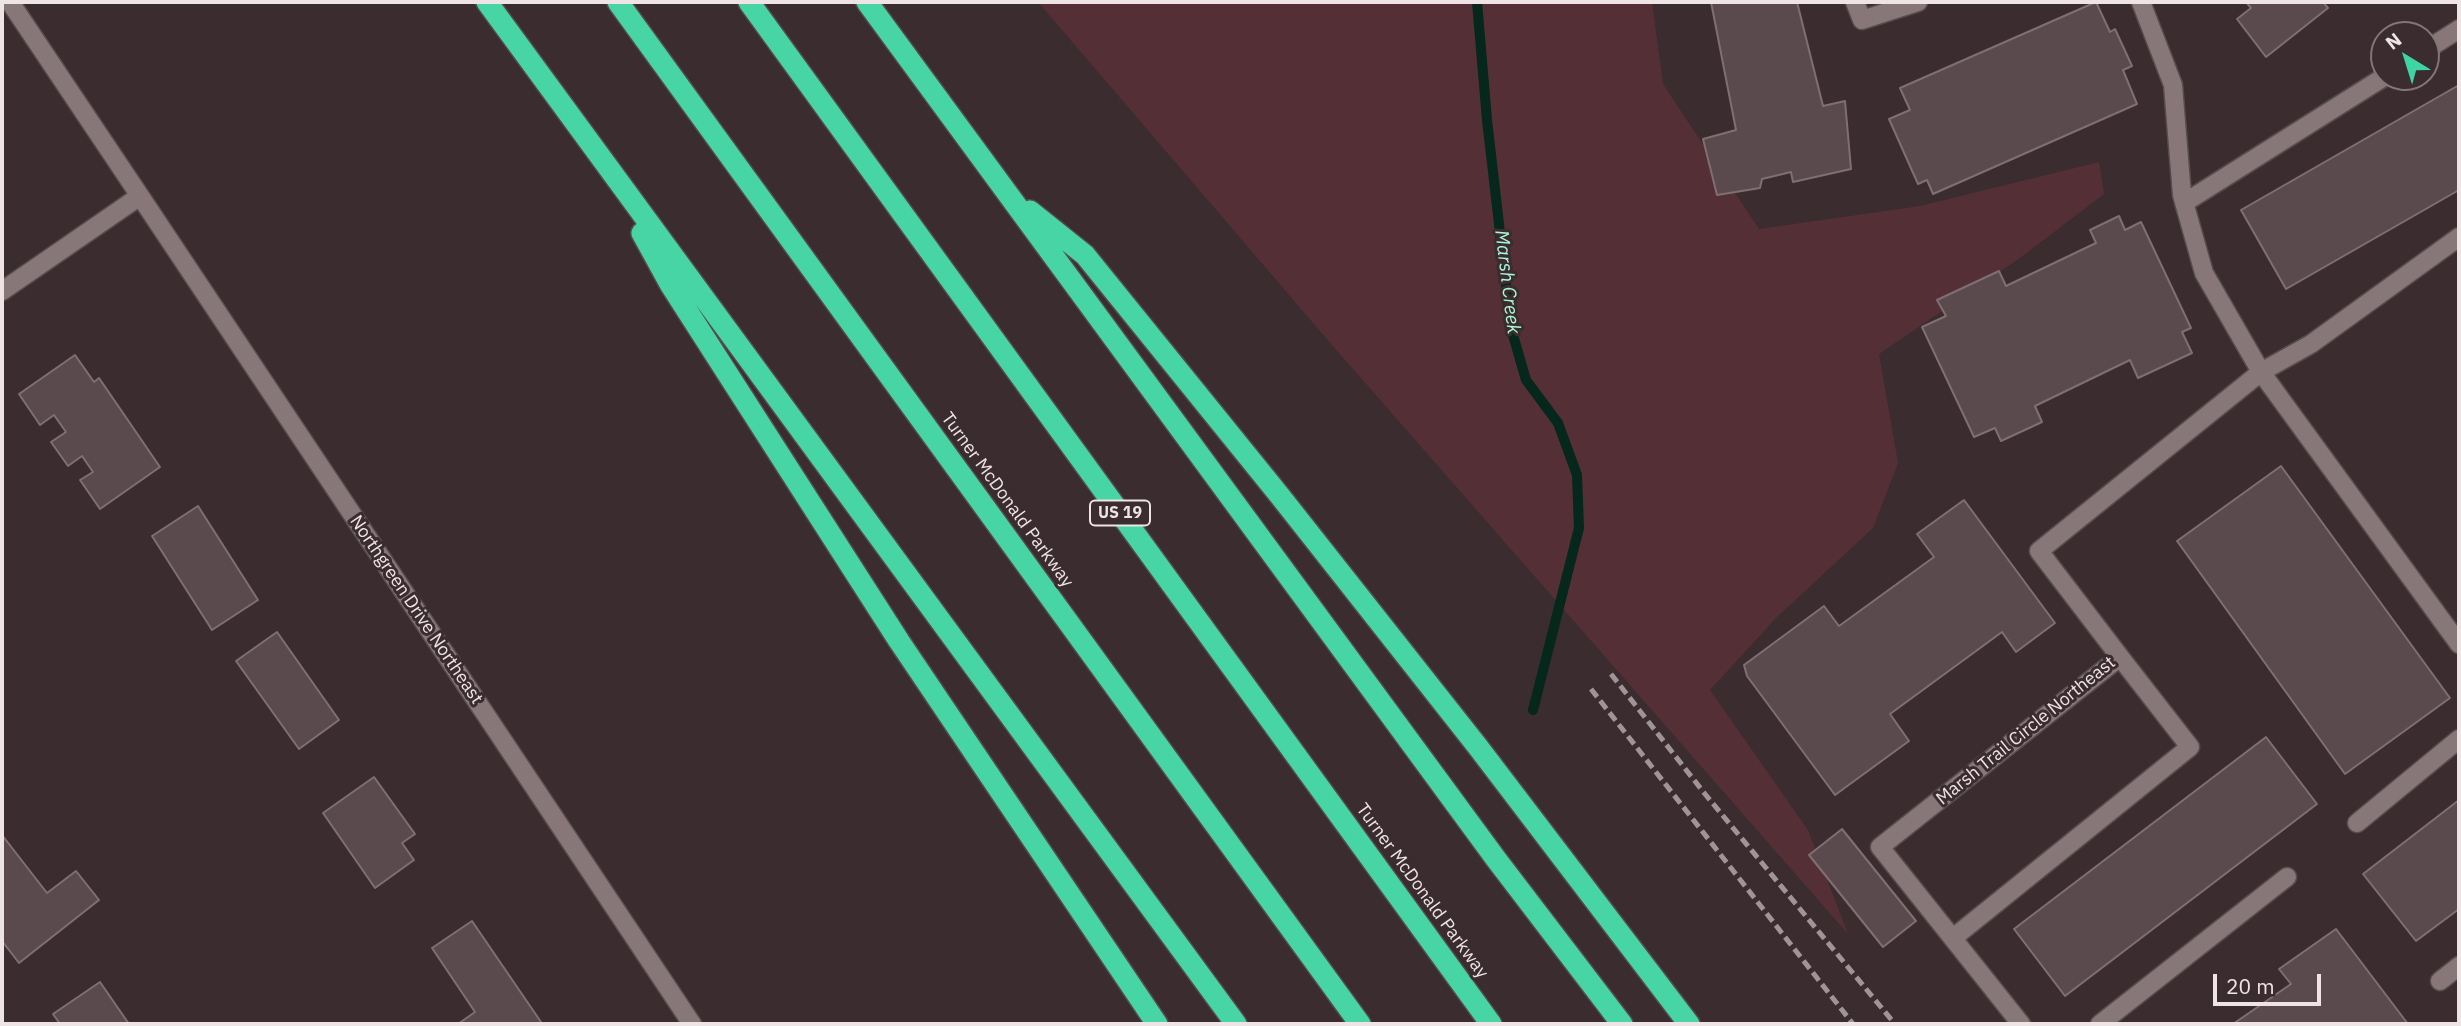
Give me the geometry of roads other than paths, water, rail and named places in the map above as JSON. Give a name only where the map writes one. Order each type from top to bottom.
[{"type":"highway","points":[[487,2],[1236,1024]]},
{"type":"highway","name":"Turner McDonald Parkway","points":[[618,2],[1360,1024]]},
{"type":"highway","name":"Turner McDonald Parkway","points":[[749,2],[1491,1024]]},
{"type":"highway","points":[[867,2],[1496,859],[1622,1024]]},
{"type":"highway","points":[[596,152],[670,284],[899,641],[1157,1024]]},
{"type":"highway","points":[[1008,194],[1085,255],[1478,747],[1689,1024]]},
{"type":"street","name":"Northgreen Drive Northeast","points":[[10,2],[692,1024]]},
{"type":"street","points":[[1855,2],[1862,20],[1918,2]]},
{"type":"street","points":[[2141,2],[2173,85],[2184,203],[2204,273],[2261,372],[2459,644]]},
{"type":"street","points":[[2440,41],[2459,29]]},
{"type":"street","points":[[2184,203],[2370,86]]},
{"type":"street","points":[[2,291],[140,196]]},
{"type":"street","points":[[2261,372],[2312,344],[2459,237]]},
{"type":"street","name":"Marsh Trail Circle Northeast","points":[[2021,1024],[1880,847],[2120,657],[2039,551],[2261,372]]},
{"type":"street","points":[[1952,938],[2190,747],[2120,657]]},
{"type":"street","points":[[2357,823],[2459,739]]},
{"type":"street","points":[[2100,1024],[2287,877]]},
{"type":"street","points":[[2440,981],[2459,966]]},
{"type":"waterway","name":"Marsh Creek","points":[[1477,2],[1487,120],[1511,328],[1526,380],[1558,423],[1577,475],[1579,528],[1533,710]]},
{"type":"railway","points":[[1611,674],[1705,794],[1895,1024]]},
{"type":"railway","points":[[1591,689],[1853,1024]]}]
